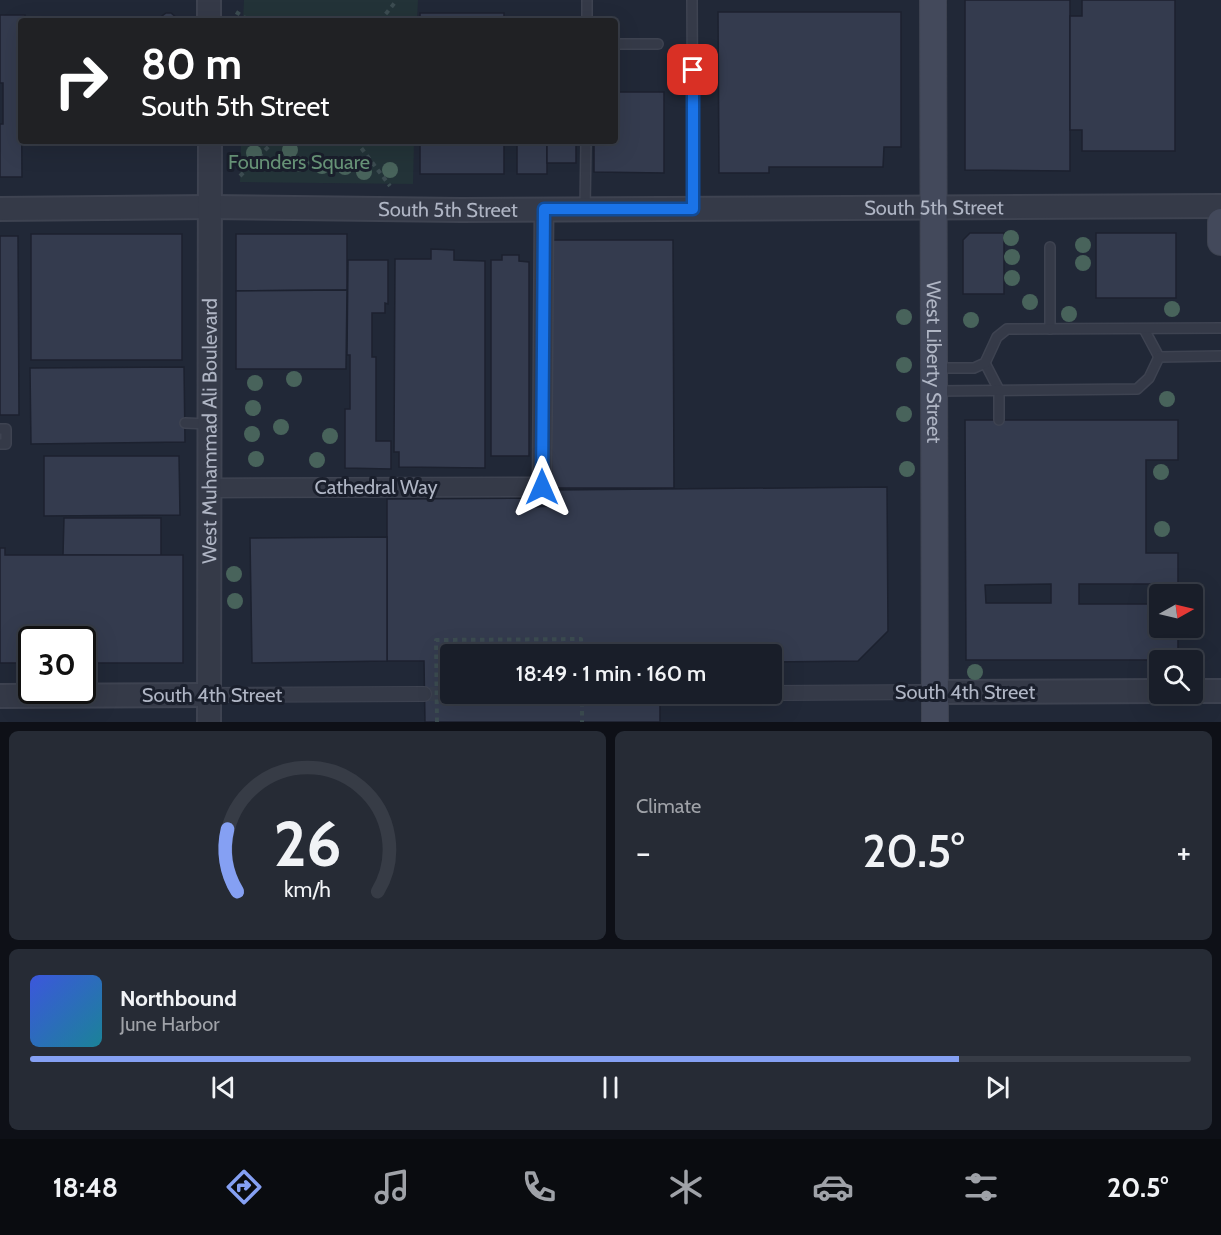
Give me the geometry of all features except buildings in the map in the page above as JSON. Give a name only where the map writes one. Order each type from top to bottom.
[{"type":"main road","name":"West Liberty Street","points":[[933,0],[935,722]]},
{"type":"main road","points":[[1221,222],[1221,242]]},
{"type":"street","points":[[209,0],[209,18]]},
{"type":"street","name":"West Muhammad Ali Boulevard","points":[[209,722],[210,144]]},
{"type":"street","name":"South 5th Street","points":[[0,208],[210,207],[406,210],[1221,206]]},
{"type":"street","name":"Cathedral Way","points":[[210,488],[542,487],[544,209]]},
{"type":"street","points":[[1203,691],[1221,690]]},
{"type":"street","name":"South 4th Street","points":[[782,693],[1149,691]]},
{"type":"street","name":"South 4th Street","points":[[0,696],[424,694]]},
{"type":"lane","points":[[587,0],[587,18]]},
{"type":"lane","points":[[692,0],[693,209]]},
{"type":"lane","points":[[618,44],[658,44]]},
{"type":"lane","points":[[585,209],[586,144]]},
{"type":"lane","points":[[1050,248],[1050,329]]},
{"type":"lane","points":[[1144,328],[1159,357]]},
{"type":"lane","points":[[933,380],[985,363],[997,337],[1007,329],[1221,328]]},
{"type":"lane","points":[[1159,357],[1221,356]]},
{"type":"lane","points":[[933,380],[999,390],[1137,389],[1149,378],[1159,357]]},
{"type":"lane","points":[[985,363],[999,390],[999,420]]},
{"type":"lane","points":[[185,423],[210,424]]},
{"type":"lane","points":[[0,429],[6,429],[3,444]]},
{"type":"path","points":[[382,18],[397,0]]},
{"type":"path","points":[[236,12],[245,18]]},
{"type":"path","points":[[240,176],[271,144]]},
{"type":"path","points":[[358,144],[406,210]]},
{"type":"path","points":[[437,722],[436,640],[581,639],[581,644]]},
{"type":"path","points":[[582,704],[582,722]]},
{"type":"green space","points":[[244,0],[418,0],[417,18],[243,18]]},
{"type":"green space","name":"Founders Square","points":[[241,144],[414,144],[413,184],[240,182]]},
{"type":"tunnel","points":[[424,694],[440,694]]},
{"type":"route","points":[[542,487],[544,209],[693,209],[693,70]]}]
